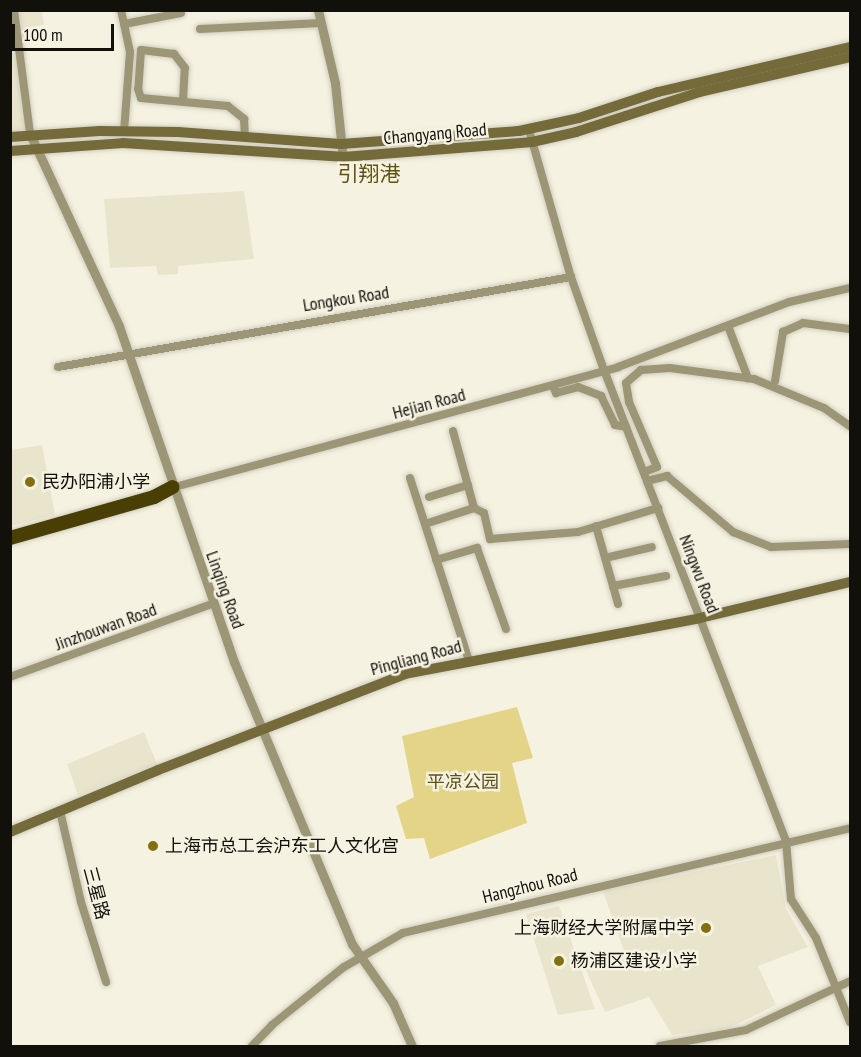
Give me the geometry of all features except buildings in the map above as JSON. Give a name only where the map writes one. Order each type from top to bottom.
[{"type":"highway","points":[[10,538],[154,497],[173,487]]},
{"type":"main road","name":"Changyang Road","points":[[10,137],[30,134],[124,131],[341,144],[529,130],[658,92],[850,47]]},
{"type":"main road","name":"Changyang Road","points":[[10,151],[143,143],[343,157],[532,142],[576,132],[700,92],[850,57]]},
{"type":"main road","name":"Pingliang Road","points":[[10,832],[264,728],[405,674],[700,618],[850,582]]},
{"type":"street","points":[[14,10],[30,134]]},
{"type":"street","points":[[121,10],[130,52],[124,131]]},
{"type":"street","points":[[318,10],[335,83],[343,157]]},
{"type":"street","points":[[124,24],[181,13]]},
{"type":"street","points":[[200,29],[321,23]]},
{"type":"street","points":[[183,101],[184,68],[174,54],[141,50],[138,89],[141,98],[228,106],[244,119],[244,137]]},
{"type":"street","name":"Ningwu Road","points":[[529,130],[571,278],[604,370],[786,841],[791,898],[816,938],[850,1022]]},
{"type":"street","name":"Linqing Road","points":[[30,134],[34,148],[96,270],[212,604],[360,959],[393,1004],[412,1047]]},
{"type":"street","name":"Longkou Road","points":[[58,367],[571,278]]},
{"type":"street","name":"Hejian Road","points":[[10,531],[553,386],[728,326],[789,302],[850,288]]},
{"type":"street","points":[[775,381],[783,332],[803,323],[850,329]]},
{"type":"street","points":[[728,326],[748,378]]},
{"type":"street","points":[[644,472],[657,467],[629,402],[626,383],[641,370],[670,368],[748,378],[824,408],[850,426]]},
{"type":"street","points":[[553,386],[556,393],[578,387],[601,396],[615,425],[626,427]]},
{"type":"street","points":[[453,431],[474,508]]},
{"type":"street","points":[[647,481],[667,476],[733,532],[771,547],[850,544]]},
{"type":"street","points":[[410,478],[469,661]]},
{"type":"street","points":[[429,497],[468,485]]},
{"type":"street","points":[[425,524],[474,508],[484,513],[490,539],[578,532],[658,508]]},
{"type":"street","points":[[596,526],[618,604]]},
{"type":"street","points":[[605,558],[652,547]]},
{"type":"street","points":[[436,560],[477,548],[506,628]]},
{"type":"street","points":[[613,586],[666,576]]},
{"type":"street","name":"Jinzhouwan Road","points":[[10,677],[212,604]]},
{"type":"street","name":"三星路","points":[[60,811],[81,902],[106,982]]},
{"type":"street","name":"Hangzhou Road","points":[[252,1047],[315,990],[403,933],[786,841],[850,828]]},
{"type":"street","points":[[660,1047],[746,1030],[850,981]]},
{"type":"shaded area","points":[[10,11],[42,11],[44,25],[23,28],[31,129],[11,131]]},
{"type":"shaded area","points":[[244,191],[254,259],[178,266],[178,274],[158,275],[156,266],[110,268],[104,199]]},
{"type":"shaded area","name":"民办阳浦小学","points":[[42,445],[55,515],[11,526],[11,450]]},
{"type":"shaded area","points":[[144,732],[157,764],[78,795],[67,764]]},
{"type":"shaded area","name":"上海财经大学附属中学","points":[[776,855],[786,909],[808,947],[758,966],[776,1005],[727,1029],[672,1035],[649,997],[605,1012],[583,964],[624,951],[603,891]]},
{"type":"shaded area","name":"杨浦区建设小学","points":[[559,906],[595,1009],[558,1015],[526,914]]},
{"type":"green space","name":"平凉公园","points":[[517,707],[533,758],[512,763],[527,823],[430,859],[424,838],[406,839],[396,806],[414,797],[402,736]]},
{"type":"place","name":"民办阳浦小学","points":[[30,482]]},
{"type":"place","name":"上海市总工会沪东工人文化宫","points":[[153,846]]},
{"type":"place","name":"上海财经大学附属中学","points":[[706,928]]},
{"type":"place","name":"杨浦区建设小学","points":[[559,961]]},
{"type":"district","name":"引翔港","points":[[369,174]]}]
